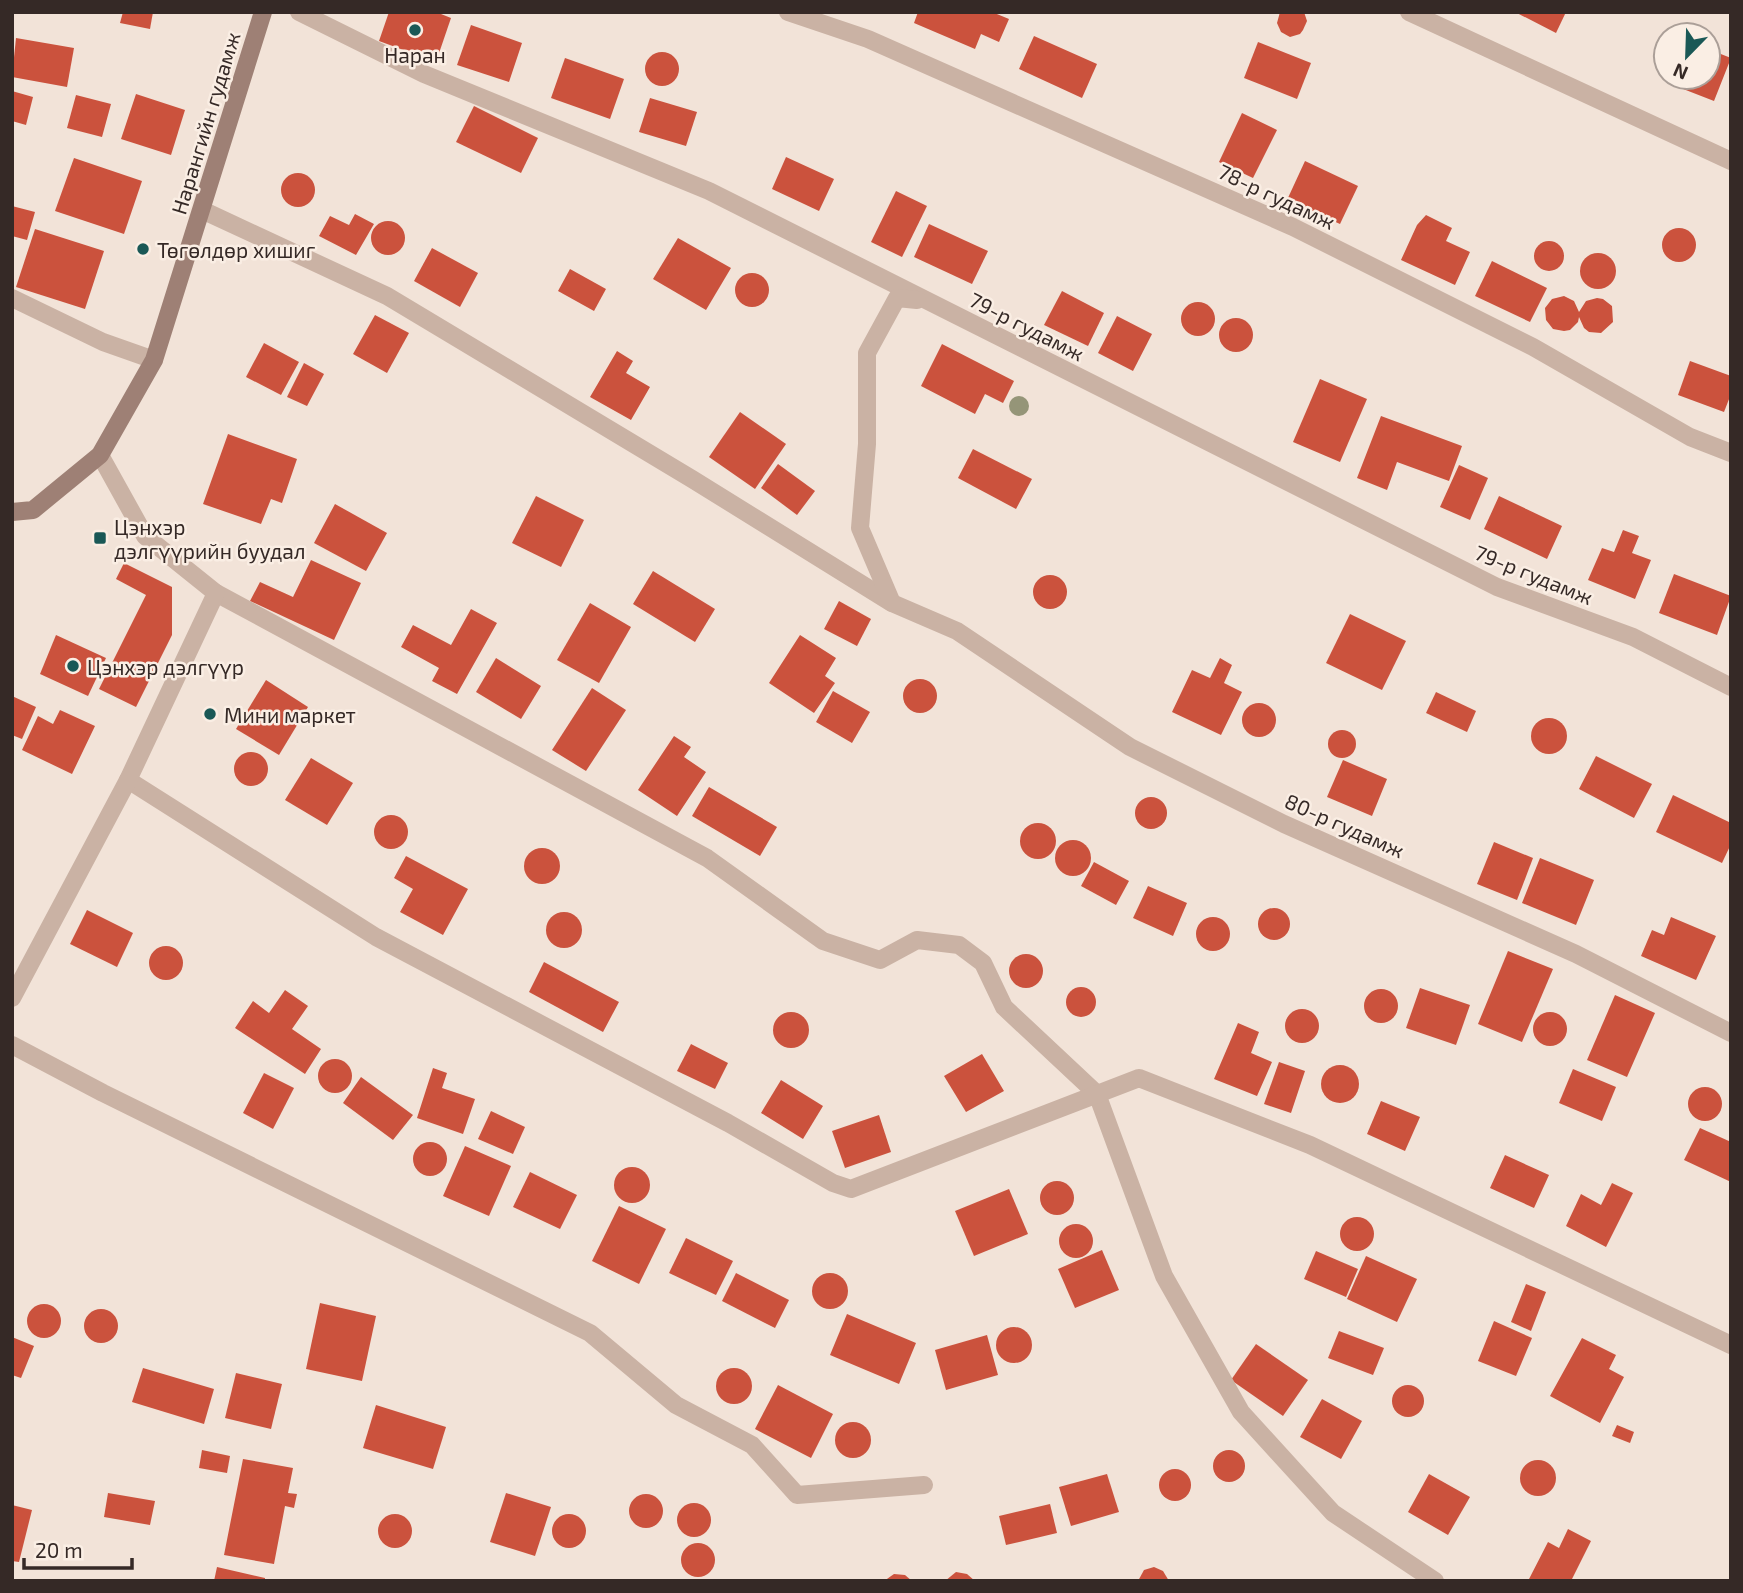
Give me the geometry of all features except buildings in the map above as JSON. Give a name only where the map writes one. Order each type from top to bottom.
[{"type":"main road","name":"Нарангийн гудамж","points":[[12,512],[33,510],[100,455],[154,360],[263,12]]},
{"type":"street","name":"79-р гудамж","points":[[299,12],[424,74],[709,191],[1497,587],[1633,637],[1731,687]]},
{"type":"street","name":"78-р гудамж","points":[[788,12],[868,39],[1293,227],[1533,347],[1690,437],[1731,453]]},
{"type":"street","points":[[1409,12],[1731,161]]},
{"type":"street","name":"80-р гудамж","points":[[202,210],[387,296],[892,603],[957,631],[1130,747],[1284,824],[1576,954],[1731,1032]]},
{"type":"street","points":[[12,298],[103,342],[154,360]]},
{"type":"street","points":[[892,603],[860,528],[867,444],[867,354],[897,298],[926,301]]},
{"type":"street","points":[[100,455],[145,536],[216,593],[707,859],[823,941],[880,960],[917,940],[959,945],[983,963],[1004,1007],[1097,1094],[1164,1276],[1241,1412],[1333,1513],[1435,1581]]},
{"type":"street","points":[[12,998],[128,780],[216,593]]},
{"type":"street","points":[[128,780],[376,937],[728,1123],[833,1183],[851,1189],[1139,1079],[1310,1145],[1731,1345]]},
{"type":"street","points":[[12,1045],[103,1093],[590,1333],[676,1405],[752,1445],[797,1495],[923,1485]]},
{"type":"place","name":"Наран","points":[[415,30]]},
{"type":"place","name":"Төгөлдөр хишиг","points":[[143,249]]},
{"type":"place","name":"Цэнхэр дэлгүүрийн буудал","points":[[100,538]]},
{"type":"place","name":"Цэнхэр дэлгүүр","points":[[73,666]]},
{"type":"place","name":"Мини маркет","points":[[210,714]]}]
